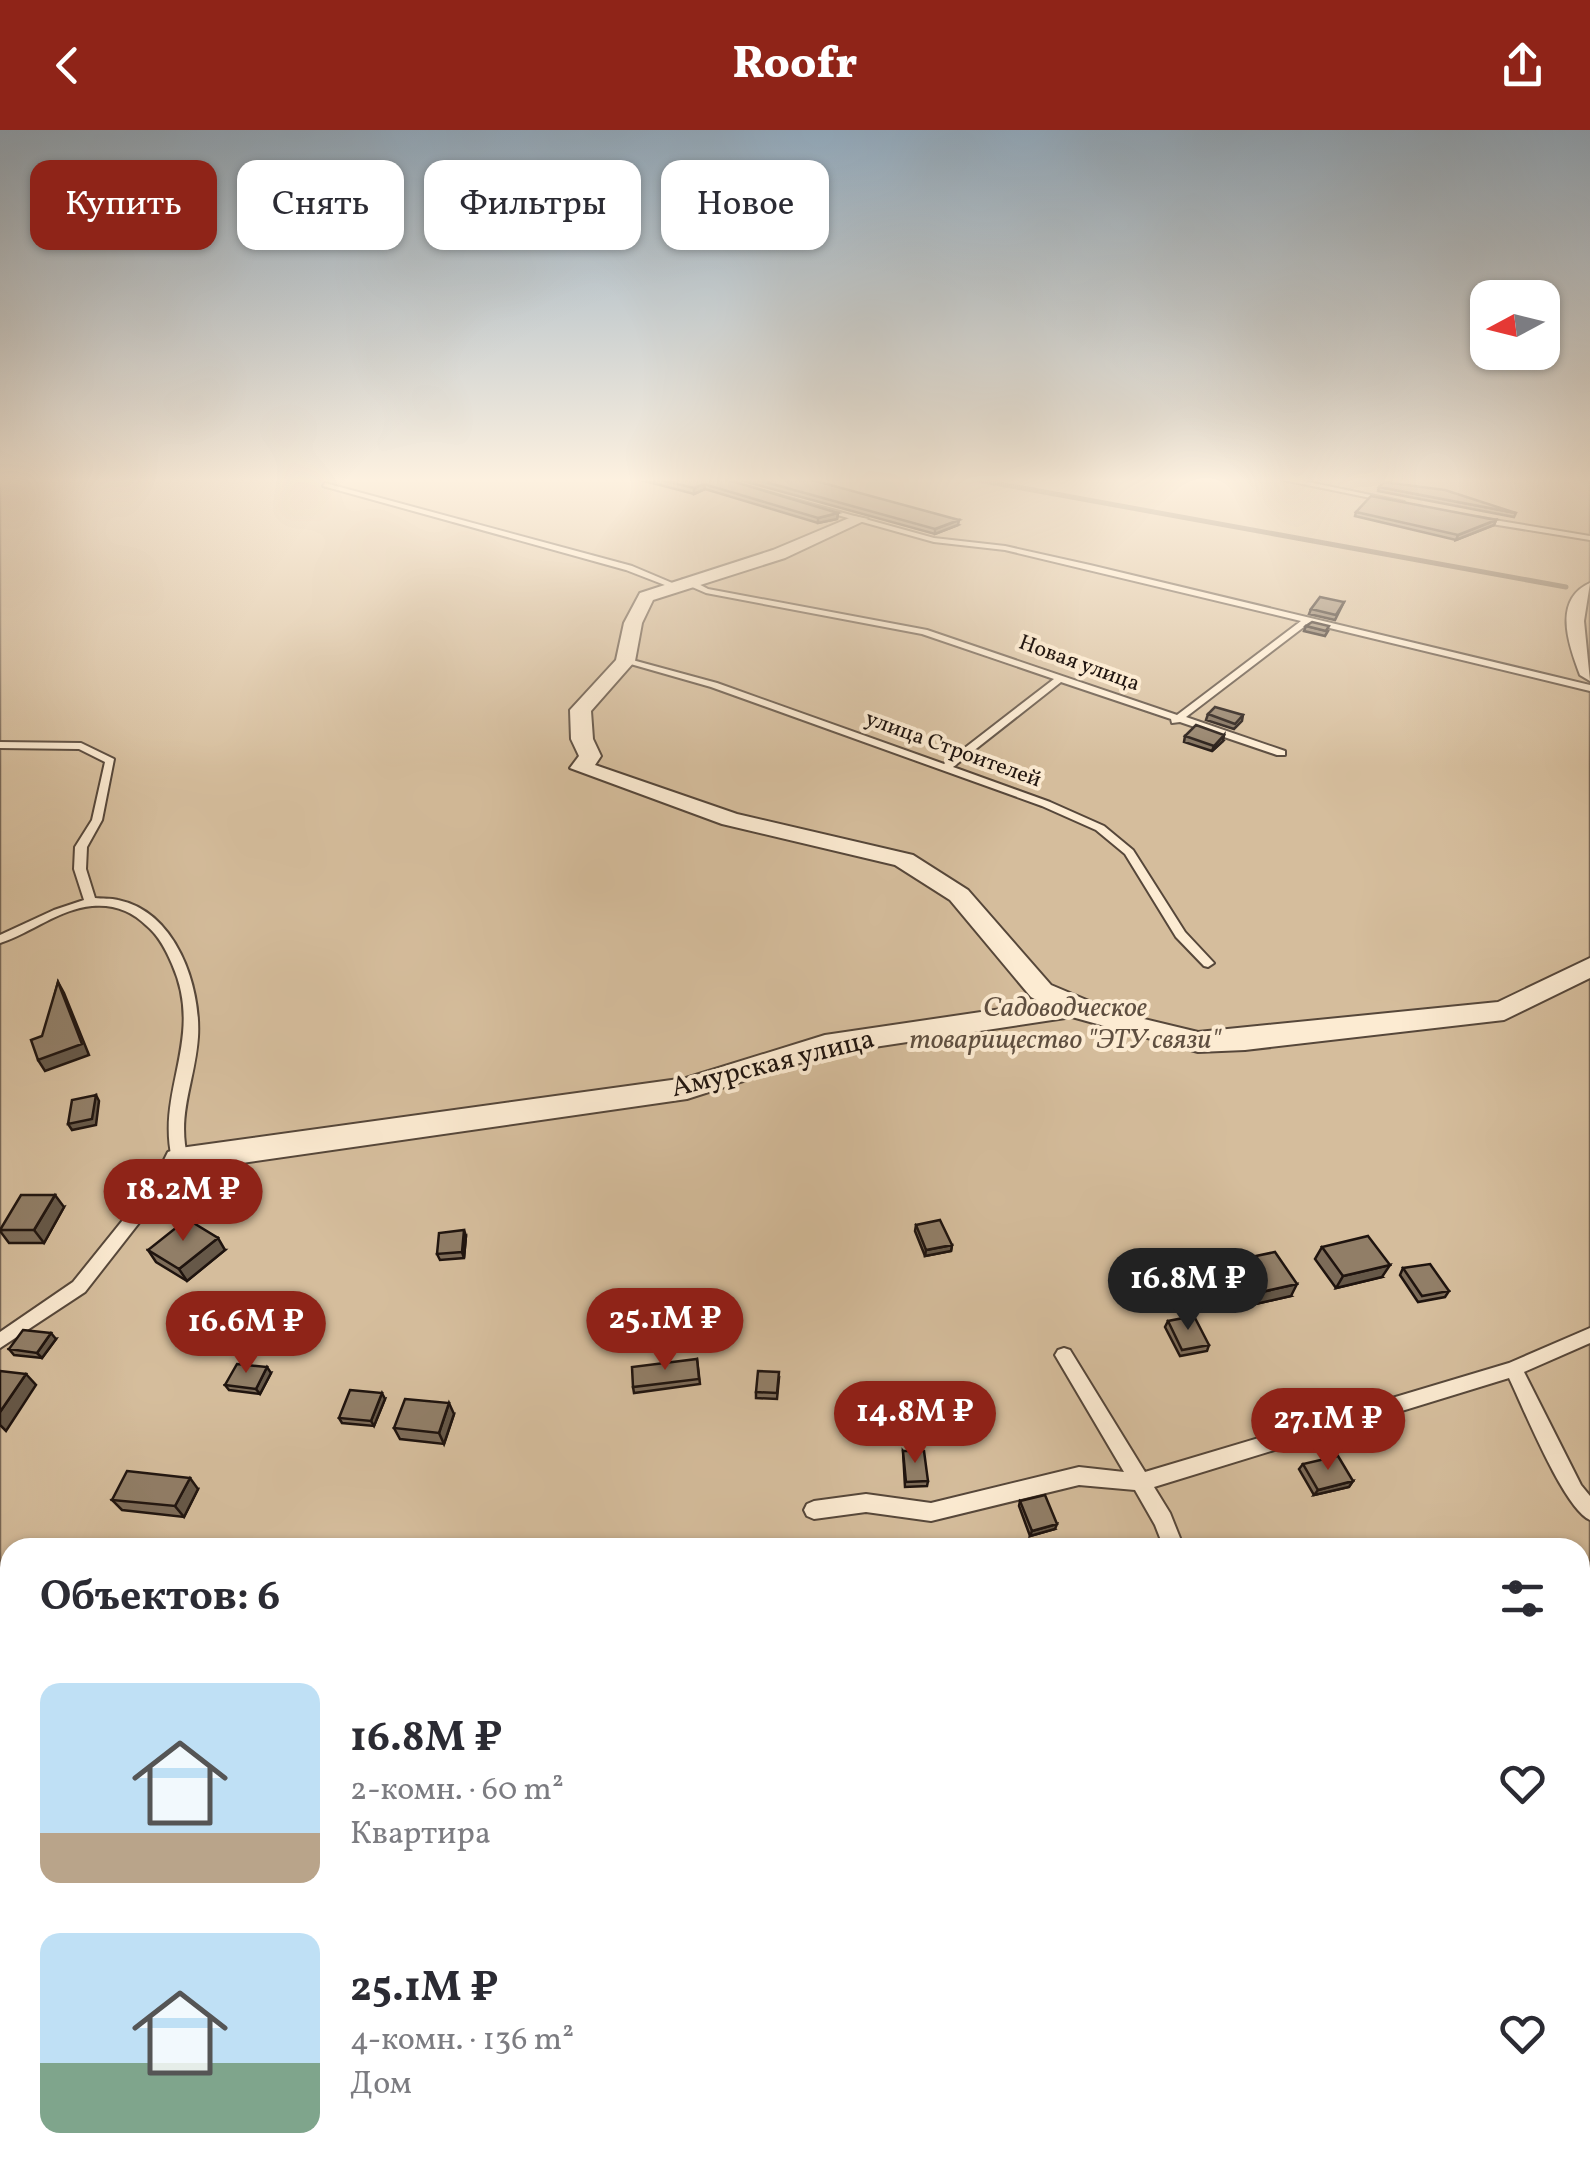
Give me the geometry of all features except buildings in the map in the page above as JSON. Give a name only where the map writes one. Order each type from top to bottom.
[{"type":"street","points":[[705,576],[646,597],[640,604],[625,660],[580,710],[582,739],[590,756],[581,768],[730,819],[904,860],[960,895],[1041,991],[1074,1006]]},
{"type":"street","points":[[1590,588],[1574,608],[1572,627],[1590,675]]},
{"type":"street","name":"Амурская улица","points":[[180,1160],[688,1088],[825,1045],[1074,1006],[1107,1020],[1198,1042],[1504,1011],[1590,967]]},
{"type":"lane","name":"Новая улица","points":[[655,576],[706,591],[924,632],[1281,754]]},
{"type":"lane","points":[[1124,576],[1590,688]]},
{"type":"lane","points":[[1175,720],[1306,621]]},
{"type":"lane","name":"улица Строителей","points":[[625,660],[714,685],[1100,828],[1128,852],[1180,934],[1208,963]]},
{"type":"lane","points":[[945,768],[1058,680]]},
{"type":"lane","points":[[0,744],[81,746],[110,760],[97,820],[81,847],[80,869],[90,902]]},
{"type":"lane","points":[[0,940],[90,902],[119,902],[163,930],[186,987],[192,1039],[178,1085],[173,1138],[180,1160],[78,1287],[0,1342]]},
{"type":"lane","points":[[814,1510],[866,1503],[931,1512],[1080,1476],[1140,1482],[1513,1369],[1590,1334]]},
{"type":"lane","points":[[1064,1355],[1169,1538]]},
{"type":"lane","points":[[1513,1369],[1574,1490],[1590,1511]]},
{"type":"green space","name":"Садоводческое товарищество \"ЭТУ связи\"","points":[[0,576],[1590,576],[1590,1538],[0,1538]]},
{"type":"waterway","points":[[1503,576],[1566,587]]}]
